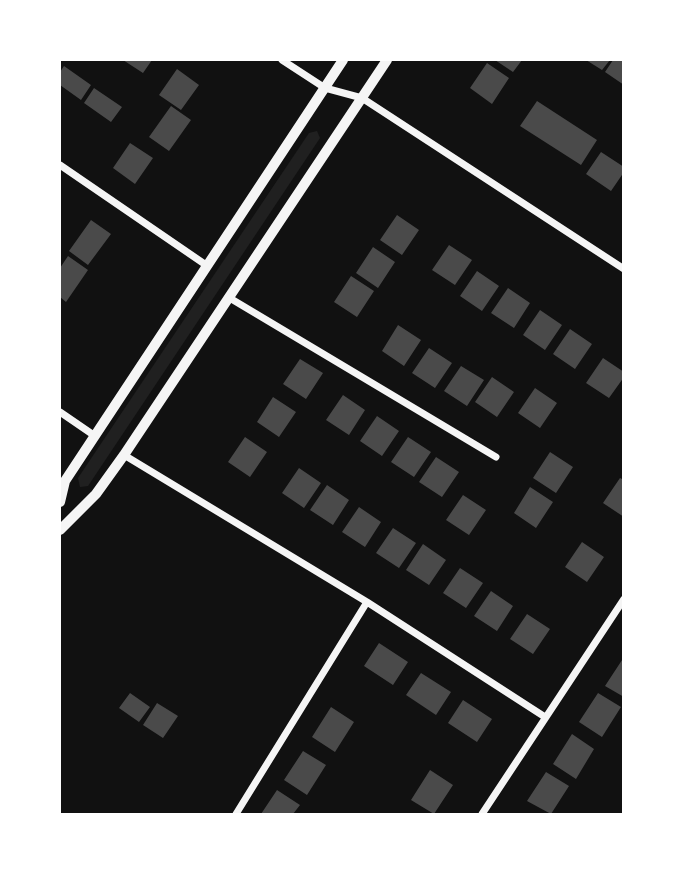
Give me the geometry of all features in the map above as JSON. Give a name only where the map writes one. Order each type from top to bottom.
[{"type":"street","points":[[282,60],[325,88],[362,99],[624,269]]},
{"type":"street","points":[[60,502],[65,481],[343,60]]},
{"type":"street","points":[[60,530],[96,494],[124,455],[387,60]]},
{"type":"street","points":[[60,165],[206,265]]},
{"type":"street","points":[[228,297],[496,457]]},
{"type":"street","points":[[60,412],[95,436]]},
{"type":"street","points":[[124,455],[367,602],[545,717]]},
{"type":"street","points":[[482,814],[624,599]]},
{"type":"street","points":[[236,814],[367,602]]},
{"type":"shaded area","points":[[317,131],[320,138],[88,486],[80,487],[78,478],[309,133]]},
{"type":"building","points":[[123,60],[152,60],[143,73]]},
{"type":"building","points":[[495,60],[522,60],[513,72]]},
{"type":"building","points":[[586,60],[610,60],[602,70]]},
{"type":"building","points":[[613,60],[624,60],[624,85],[605,72]]},
{"type":"building","points":[[487,63],[509,78],[492,104],[470,88]]},
{"type":"building","points":[[64,66],[91,85],[81,100],[60,85],[60,72]]},
{"type":"building","points":[[177,69],[199,85],[181,110],[159,95]]},
{"type":"building","points":[[94,88],[122,107],[111,122],[84,103]]},
{"type":"building","points":[[537,101],[597,140],[581,165],[520,126]]},
{"type":"building","points":[[171,106],[191,120],[169,151],[149,137]]},
{"type":"building","points":[[130,143],[153,158],[135,184],[113,168]]},
{"type":"building","points":[[601,152],[624,167],[624,172],[611,191],[586,174]]},
{"type":"building","points":[[397,215],[419,230],[402,255],[380,240]]},
{"type":"building","points":[[91,220],[111,234],[88,265],[69,251]]},
{"type":"building","points":[[449,245],[472,260],[455,285],[432,270]]},
{"type":"building","points":[[373,247],[395,262],[378,288],[356,273]]},
{"type":"building","points":[[68,256],[88,270],[66,302],[60,297],[60,268]]},
{"type":"building","points":[[477,271],[499,286],[482,311],[460,296]]},
{"type":"building","points":[[351,276],[374,291],[357,317],[334,302]]},
{"type":"building","points":[[508,288],[530,303],[514,328],[491,313]]},
{"type":"building","points":[[540,310],[562,325],[545,350],[523,335]]},
{"type":"building","points":[[398,325],[421,340],[404,366],[382,351]]},
{"type":"building","points":[[570,329],[592,344],[575,369],[553,354]]},
{"type":"building","points":[[429,348],[452,363],[435,388],[412,373]]},
{"type":"building","points":[[603,358],[624,372],[624,377],[609,398],[586,383]]},
{"type":"building","points":[[300,359],[323,373],[306,399],[283,384]]},
{"type":"building","points":[[461,366],[484,380],[467,406],[444,391]]},
{"type":"building","points":[[492,377],[514,392],[497,417],[475,402]]},
{"type":"building","points":[[535,388],[557,403],[540,428],[518,413]]},
{"type":"building","points":[[343,395],[365,410],[349,435],[326,420]]},
{"type":"building","points":[[273,397],[296,412],[279,437],[257,422]]},
{"type":"building","points":[[377,416],[399,431],[382,456],[360,441]]},
{"type":"building","points":[[245,437],[267,452],[250,477],[228,462]]},
{"type":"building","points":[[408,437],[431,452],[414,477],[391,462]]},
{"type":"building","points":[[550,452],[573,467],[556,493],[533,478]]},
{"type":"building","points":[[436,457],[459,472],[442,497],[419,482]]},
{"type":"building","points":[[299,468],[321,483],[304,508],[282,493]]},
{"type":"building","points":[[620,478],[624,480],[624,517],[603,503]]},
{"type":"building","points":[[327,485],[349,500],[333,525],[310,510]]},
{"type":"building","points":[[530,487],[553,502],[536,528],[514,513]]},
{"type":"building","points":[[463,495],[486,510],[469,535],[446,520]]},
{"type":"building","points":[[359,507],[381,522],[365,547],[342,532]]},
{"type":"building","points":[[393,528],[416,543],[399,568],[376,553]]},
{"type":"building","points":[[582,542],[604,557],[587,582],[565,567]]},
{"type":"building","points":[[423,544],[446,560],[429,585],[406,570]]},
{"type":"building","points":[[460,568],[483,583],[466,608],[443,593]]},
{"type":"building","points":[[491,591],[513,606],[497,631],[474,616]]},
{"type":"building","points":[[527,614],[550,629],[533,654],[510,639]]},
{"type":"building","points":[[379,643],[408,662],[393,685],[364,666]]},
{"type":"building","points":[[624,657],[624,697],[605,686]]},
{"type":"building","points":[[421,673],[451,692],[436,715],[406,695]]},
{"type":"building","points":[[130,693],[150,707],[139,722],[119,708]]},
{"type":"building","points":[[598,693],[621,707],[602,737],[579,722]]},
{"type":"building","points":[[463,700],[492,719],[477,742],[448,723]]},
{"type":"building","points":[[157,703],[178,716],[163,738],[143,725]]},
{"type":"building","points":[[331,707],[354,722],[335,752],[312,737]]},
{"type":"building","points":[[572,734],[594,749],[576,779],[553,764]]},
{"type":"building","points":[[303,751],[326,765],[307,795],[284,780]]},
{"type":"building","points":[[430,770],[453,785],[434,814],[411,800]]},
{"type":"building","points":[[546,772],[569,786],[551,814],[527,801]]},
{"type":"building","points":[[277,790],[300,805],[293,814],[261,814]]}]
